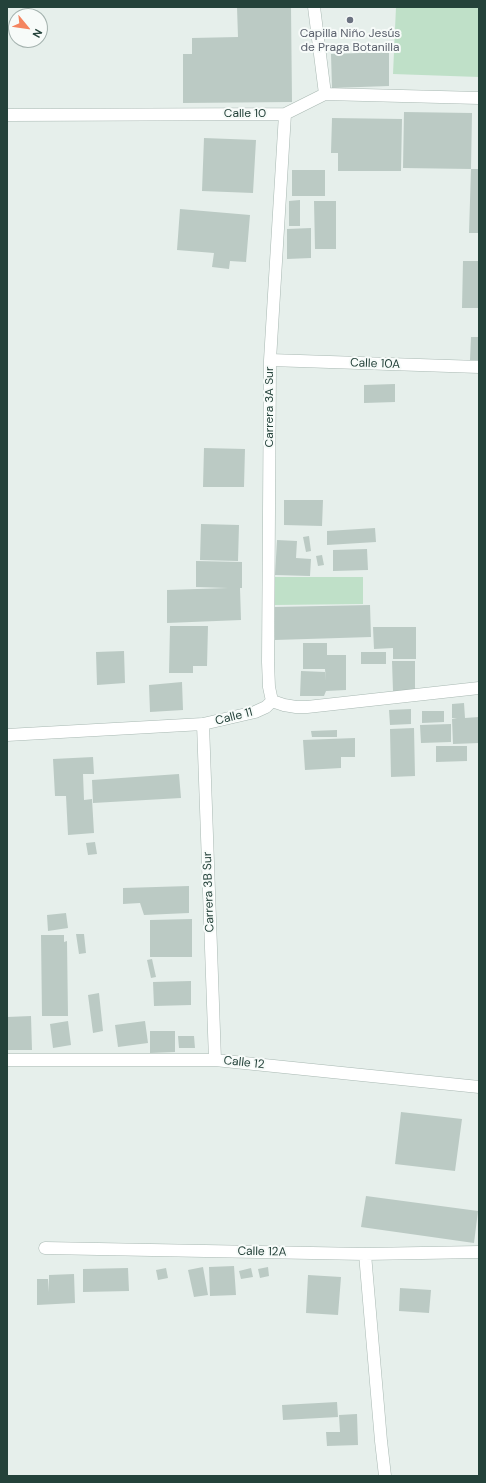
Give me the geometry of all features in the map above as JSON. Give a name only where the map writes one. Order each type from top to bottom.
[{"type":"street","points":[[314,7],[325,94]]},
{"type":"street","name":"Calle 10","points":[[7,115],[285,114],[325,94],[479,98]]},
{"type":"street","name":"Carrera 3A Sur","points":[[272,701],[269,687],[268,662],[270,360],[285,114]]},
{"type":"street","name":"Calle 10A","points":[[270,360],[479,367]]},
{"type":"street","points":[[272,701],[290,706],[307,707],[479,688]]},
{"type":"street","name":"Calle 11","points":[[7,735],[203,724],[255,712],[266,707],[272,701]]},
{"type":"street","name":"Carrera 3B Sur","points":[[203,724],[216,1060]]},
{"type":"street","name":"Calle 12","points":[[7,1060],[216,1060],[479,1087]]},
{"type":"street","name":"Calle 12A","points":[[45,1248],[365,1254],[479,1252]]},
{"type":"street","points":[[365,1254],[380,1441],[385,1476]]},
{"type":"green space","points":[[396,7],[479,7],[479,77],[393,74]]},
{"type":"green space","points":[[274,577],[363,577],[363,604],[274,605]]},
{"type":"building","points":[[237,7],[291,7],[292,102],[183,103],[183,54],[192,54],[192,38],[238,37]]},
{"type":"building","points":[[389,52],[389,86],[332,88],[331,54]]},
{"type":"building","points":[[404,112],[472,113],[471,169],[403,168]]},
{"type":"building","points":[[332,118],[402,119],[401,171],[338,171],[338,153],[331,153]]},
{"type":"building","points":[[204,138],[256,140],[253,193],[202,191]]},
{"type":"building","points":[[471,169],[479,169],[479,233],[469,233]]},
{"type":"building","points":[[292,170],[325,170],[325,196],[292,196]]},
{"type":"building","points":[[300,200],[300,226],[289,226],[289,201]]},
{"type":"building","points":[[314,201],[336,201],[336,249],[315,249]]},
{"type":"building","points":[[180,209],[250,215],[246,262],[230,261],[229,269],[212,267],[214,253],[177,250]]},
{"type":"building","points":[[311,228],[311,258],[287,259],[287,229]]},
{"type":"building","points":[[463,261],[478,261],[479,308],[462,308]]},
{"type":"building","points":[[471,337],[479,337],[479,360],[470,360]]},
{"type":"building","points":[[395,384],[395,402],[364,403],[364,385]]},
{"type":"building","points":[[204,448],[245,449],[244,487],[203,487]]},
{"type":"building","points":[[284,500],[323,500],[322,526],[284,525]]},
{"type":"building","points":[[201,524],[239,525],[238,561],[200,560]]},
{"type":"building","points":[[375,528],[376,542],[327,545],[327,531]]},
{"type":"building","points":[[309,536],[311,551],[306,552],[303,537]]},
{"type":"building","points":[[277,540],[297,541],[296,558],[311,559],[310,576],[275,575]]},
{"type":"building","points":[[367,549],[368,570],[333,571],[333,550]]},
{"type":"building","points":[[322,555],[324,565],[318,566],[316,556]]},
{"type":"building","points":[[196,561],[242,562],[242,588],[240,588],[241,620],[167,623],[167,590],[228,588],[196,587]]},
{"type":"building","points":[[370,605],[371,637],[275,640],[274,607]]},
{"type":"building","points":[[170,626],[208,626],[207,666],[193,666],[193,673],[169,673]]},
{"type":"building","points":[[373,627],[416,627],[416,659],[393,659],[393,648],[374,649]]},
{"type":"building","points":[[303,643],[327,643],[327,655],[346,655],[346,690],[326,691],[324,696],[300,696],[301,671],[325,672],[326,681],[325,669],[303,669]]},
{"type":"building","points":[[124,651],[125,683],[97,685],[96,652]]},
{"type":"building","points":[[361,652],[386,652],[386,664],[361,664]]},
{"type":"building","points":[[392,661],[415,661],[415,691],[393,691]]},
{"type":"building","points":[[182,682],[183,710],[150,712],[149,685]]},
{"type":"building","points":[[464,703],[465,718],[479,717],[479,743],[453,744],[452,719],[457,718],[452,718],[452,704]]},
{"type":"building","points":[[411,709],[411,724],[390,725],[389,710]]},
{"type":"building","points":[[422,711],[444,711],[444,722],[422,723]]},
{"type":"building","points":[[451,724],[451,742],[421,743],[420,725]]},
{"type":"building","points":[[414,728],[415,776],[391,777],[390,729]]},
{"type":"building","points":[[337,730],[337,737],[312,737],[311,731]]},
{"type":"building","points":[[355,738],[355,757],[341,757],[341,768],[305,770],[303,740]]},
{"type":"building","points":[[436,746],[467,746],[467,761],[436,762]]},
{"type":"building","points":[[93,757],[94,774],[83,774],[84,800],[92,799],[94,833],[68,835],[66,796],[55,796],[53,759]]},
{"type":"building","points":[[179,774],[181,798],[93,803],[92,780]]},
{"type":"building","points":[[95,842],[97,854],[88,855],[86,843]]},
{"type":"building","points":[[189,886],[189,913],[144,915],[140,903],[123,904],[123,888]]},
{"type":"building","points":[[66,913],[68,928],[48,931],[47,915]]},
{"type":"building","points":[[192,919],[192,957],[150,957],[150,920]]},
{"type":"building","points":[[76,934],[84,934],[86,953],[79,954]]},
{"type":"building","points":[[41,935],[64,935],[64,942],[67,941],[68,1016],[42,1016]]},
{"type":"building","points":[[152,959],[156,977],[151,978],[147,960]]},
{"type":"building","points":[[191,981],[191,1005],[154,1006],[153,982]]},
{"type":"building","points":[[99,993],[103,1031],[93,1033],[88,995]]},
{"type":"building","points":[[31,1016],[32,1050],[7,1050],[7,1017]]},
{"type":"building","points":[[68,1021],[71,1045],[53,1048],[50,1024]]},
{"type":"building","points":[[145,1021],[148,1043],[118,1047],[115,1025]]},
{"type":"building","points":[[150,1031],[175,1031],[175,1052],[150,1053]]},
{"type":"building","points":[[178,1036],[194,1036],[195,1048],[179,1048]]},
{"type":"building","points":[[401,1112],[462,1119],[455,1171],[395,1164]]},
{"type":"building","points":[[366,1196],[478,1211],[474,1243],[361,1227]]},
{"type":"building","points":[[234,1266],[236,1295],[210,1296],[209,1267]]},
{"type":"building","points":[[203,1267],[208,1295],[194,1297],[188,1270]]},
{"type":"building","points":[[268,1267],[269,1276],[260,1278],[258,1269]]},
{"type":"building","points":[[128,1268],[129,1291],[83,1292],[83,1269]]},
{"type":"building","points":[[166,1268],[168,1278],[158,1280],[156,1270]]},
{"type":"building","points":[[251,1268],[253,1277],[241,1279],[239,1271]]},
{"type":"building","points":[[74,1274],[75,1303],[37,1305],[37,1279],[48,1279],[49,1292],[49,1275]]},
{"type":"building","points":[[308,1275],[341,1277],[338,1315],[306,1313]]},
{"type":"building","points":[[400,1288],[431,1290],[429,1313],[399,1311]]},
{"type":"building","points":[[337,1402],[338,1417],[283,1420],[282,1405]]},
{"type":"building","points":[[357,1414],[358,1445],[327,1446],[326,1432],[340,1432],[339,1415]]},
{"type":"place","name":"Capilla Niño Jesús de Praga Botanilla","points":[[350,20]]}]
